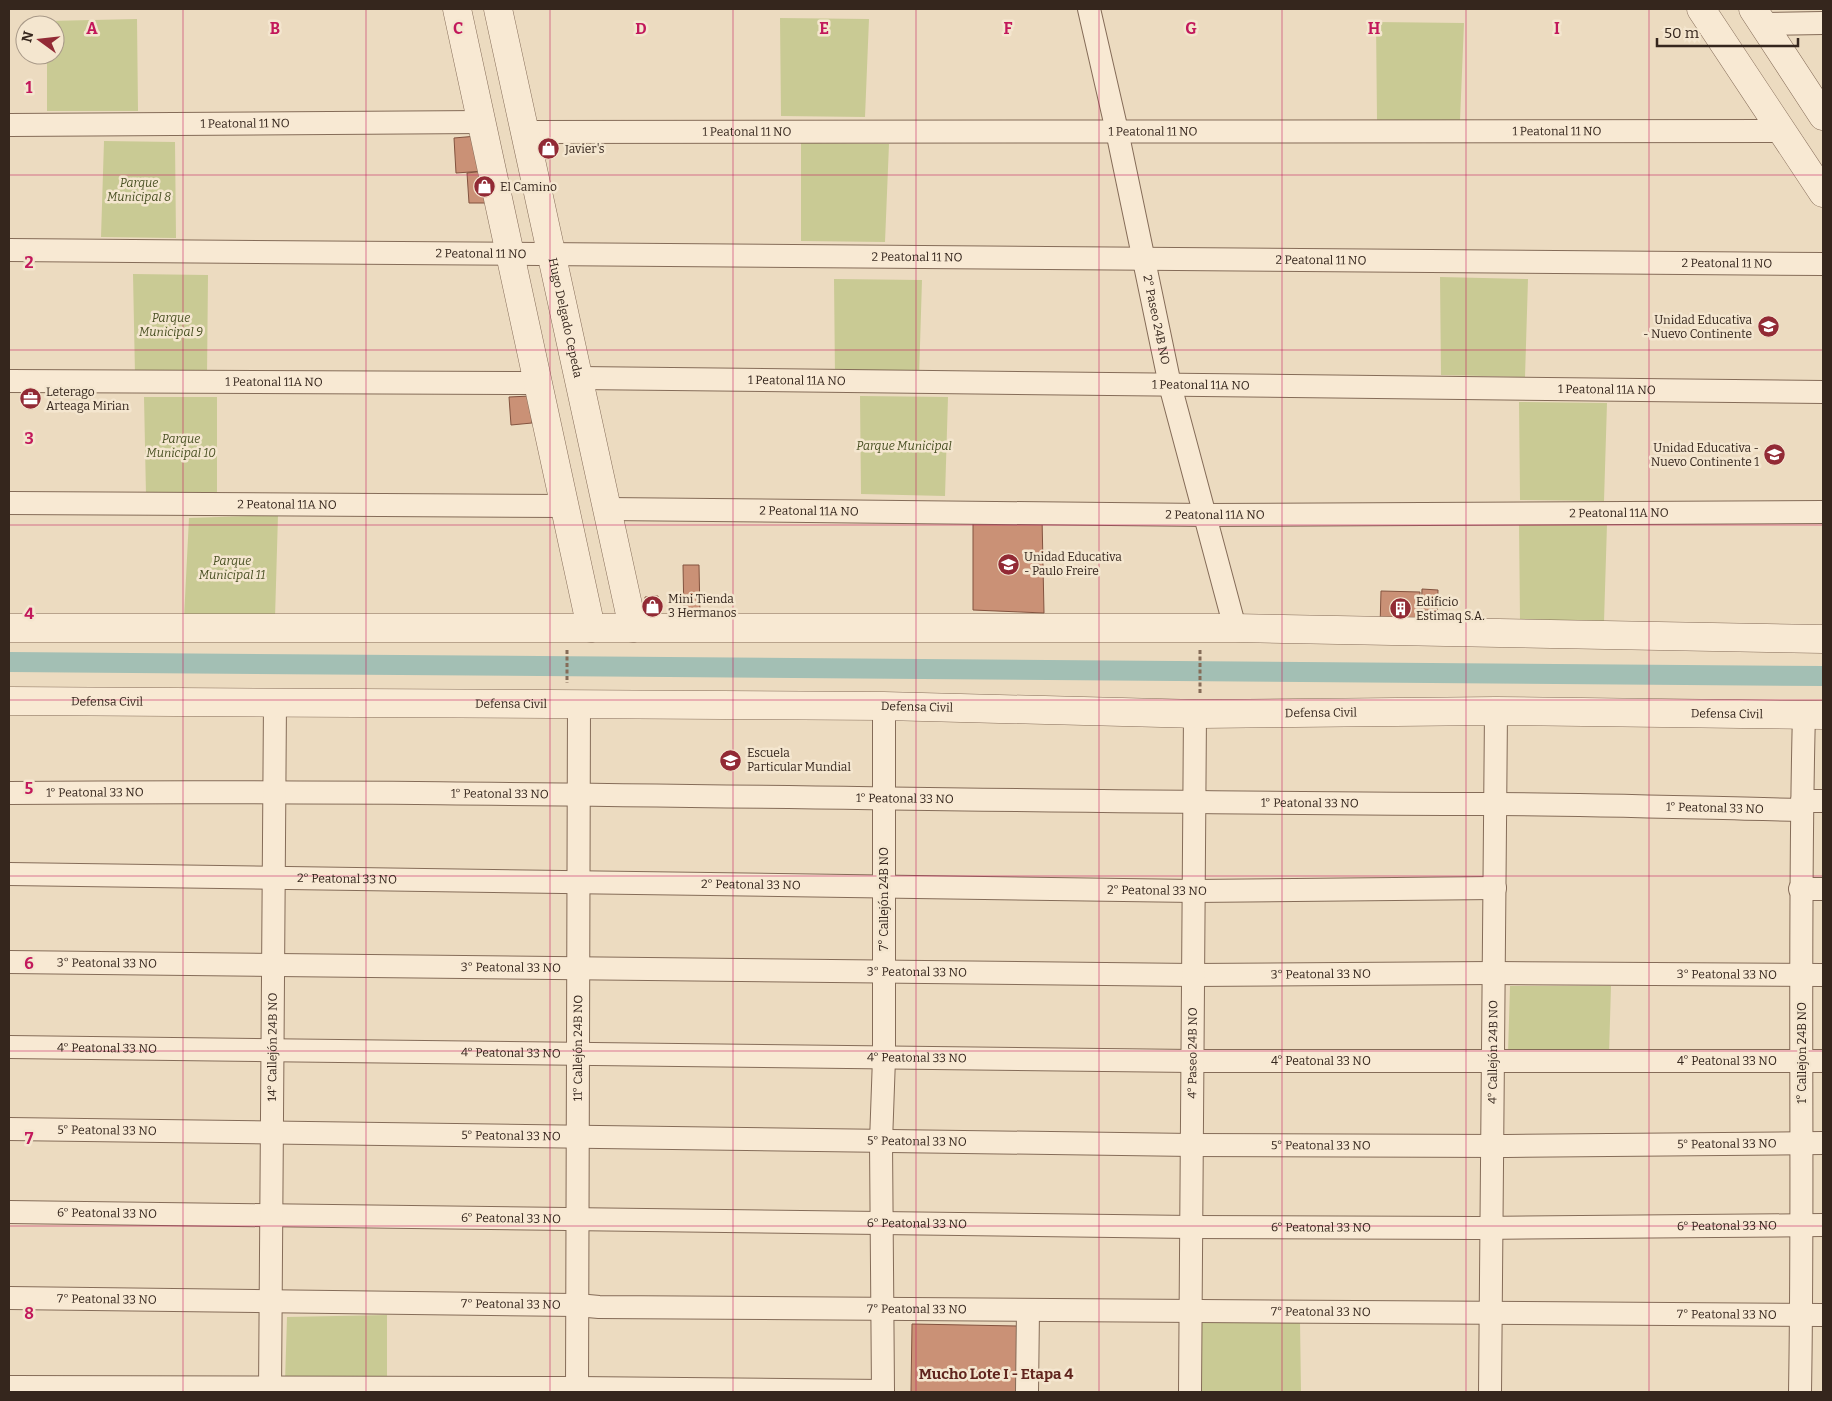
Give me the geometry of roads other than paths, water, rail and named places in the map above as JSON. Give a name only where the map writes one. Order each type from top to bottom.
[{"type":"street","points":[[457,9],[591,628]]},
{"type":"street","name":"Hugo Delgado Cepeda","points":[[498,9],[633,628]]},
{"type":"street","name":"2° Paseo 24B NO","points":[[1089,9],[1145,259],[1170,385],[1234,628]]},
{"type":"street","points":[[1701,9],[1823,193]]},
{"type":"street","points":[[1758,16],[1823,23]]},
{"type":"street","points":[[1758,16],[1823,116]]},
{"type":"street","name":"1 Peatonal 11 NO","points":[[9,125],[482,122]]},
{"type":"street","name":"1 Peatonal 11 NO","points":[[525,132],[1781,131]]},
{"type":"street","points":[[502,215],[509,221],[527,226],[537,216],[540,204]]},
{"type":"street","name":"2 Peatonal 11 NO","points":[[9,250],[1823,264]]},
{"type":"street","points":[[520,300],[528,284],[535,281],[552,284],[560,294]]},
{"type":"street","name":"1 Peatonal 11A NO","points":[[579,378],[1823,392]]},
{"type":"street","name":"1 Peatonal 11A NO","points":[[9,380],[538,383]]},
{"type":"street","name":"2 Peatonal 11A NO","points":[[9,504],[564,506]]},
{"type":"street","name":"2 Peatonal 11A NO","points":[[607,509],[1204,515],[1823,512]]},
{"type":"street","points":[[9,628],[1234,628],[1823,640]]},
{"type":"street","name":"Defensa Civil","points":[[9,701],[275,702],[573,695],[884,706],[1197,707],[1814,714]]},
{"type":"street","name":"11° Callejón 24B NO","points":[[573,695],[580,795],[577,1390]]},
{"type":"street","name":"14° Callejón 24B NO","points":[[270,1390],[276,791],[275,702]]},
{"type":"street","name":"7° Callejón 24B NO","points":[[883,1392],[881,1142],[884,1058],[884,706]]},
{"type":"street","name":"4° Paseo 24B NO","points":[[1190,1392],[1194,803],[1197,707]]},
{"type":"street","name":"4° Callejón 24B NO","points":[[1490,1392],[1496,711]]},
{"type":"street","name":"1° Callejon 24B NO","points":[[1800,1392],[1801,1314],[1812,1225],[1813,1061],[1812,975],[1800,889],[1809,804],[1814,714]]},
{"type":"street","name":"1° Peatonal 33 NO","points":[[9,793],[276,791],[1194,803],[1809,804]]},
{"type":"street","name":"2° Peatonal 33 NO","points":[[9,874],[1194,891],[1495,888]]},
{"type":"street","points":[[1800,889],[1823,889]]},
{"type":"street","name":"3° Peatonal 33 NO","points":[[9,962],[1193,975],[1493,973],[1812,975]]},
{"type":"street","name":"4° Peatonal 33 NO","points":[[9,1047],[1192,1061],[1494,1059],[1813,1061]]},
{"type":"street","name":"5° Peatonal 33 NO","points":[[9,1129],[881,1142],[1492,1145],[1812,1142]]},
{"type":"street","name":"6° Peatonal 33 NO","points":[[9,1212],[578,1221],[1191,1227],[1492,1228],[1812,1225]]},
{"type":"street","name":"7° Peatonal 33 NO","points":[[9,1298],[577,1305],[599,1307],[1823,1315]]},
{"type":"street","points":[[1027,1392],[1028,1310]]},
{"type":"street","points":[[9,1387],[270,1390],[883,1392]]},
{"type":"waterway","points":[[9,662],[1823,676]]},
{"type":"place","name":"Javier's","points":[[549,149]]},
{"type":"place","name":"El Camino","points":[[484,187]]},
{"type":"place","name":"Unidad Educativa - Nuevo Continente","points":[[1768,327]]},
{"type":"place","name":"Leterago Arteaga Mirian","points":[[30,399]]},
{"type":"place","name":"Unidad Educativa - Nuevo Continente 1","points":[[1775,455]]},
{"type":"place","name":"Unidad Educativa - Paulo Freire","points":[[1008,564]]},
{"type":"place","name":"Mini Tienda 3 Hermanos","points":[[652,606]]},
{"type":"place","name":"Edificio Estimaq S.A.","points":[[1400,609]]},
{"type":"place","name":"Escuela Particular Mundial","points":[[731,760]]},
{"type":"district","name":"Mucho Lote I - Etapa 4","points":[[996,1374]]},
{"type":"park label","name":"Parque Municipal 8","points":[[139,190]]},
{"type":"park label","name":"Parque Municipal 9","points":[[171,325]]},
{"type":"park label","name":"Parque Municipal 10","points":[[181,446]]},
{"type":"park label","name":"Parque Municipal","points":[[904,446]]},
{"type":"park label","name":"Parque Municipal 11","points":[[232,568]]}]
